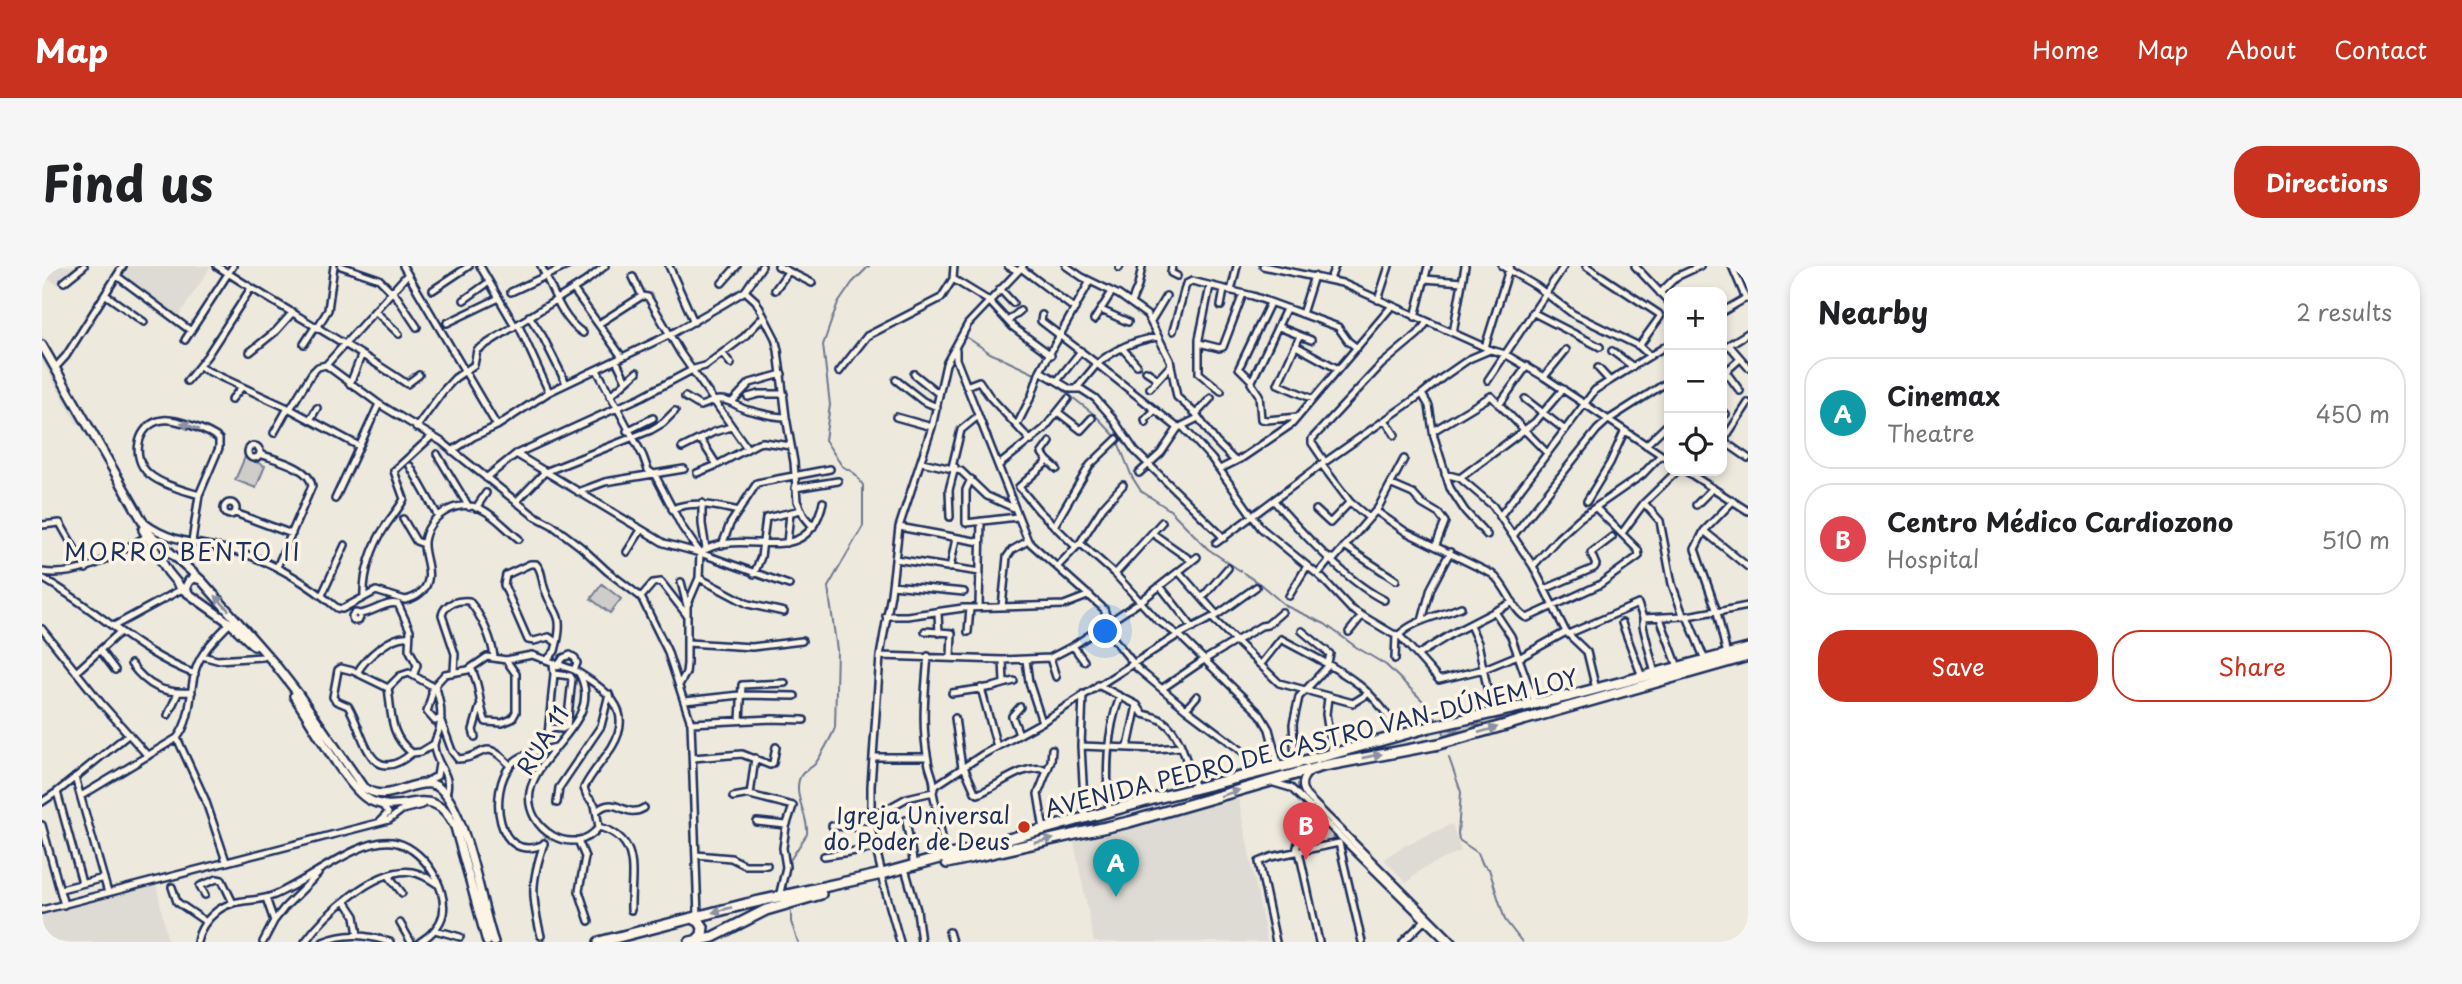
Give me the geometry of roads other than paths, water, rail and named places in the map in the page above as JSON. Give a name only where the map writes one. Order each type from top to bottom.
[{"type":"highway","name":"AVENIDA PEDRO DE CASTRO VAN-DÚNEM LOY","points":[[910,869],[1157,797],[1748,649]]},
{"type":"highway","name":"AVENIDA PEDRO DE CASTRO VAN-DÚNEM LOY","points":[[599,942],[693,917],[811,894],[910,869],[1162,814],[1319,767],[1422,747],[1748,656]]},
{"type":"highway","points":[[1418,730],[1425,733],[1427,738],[1422,747]]},
{"type":"highway","points":[[1157,797],[1152,802],[1152,809],[1155,813],[1162,814]]},
{"type":"highway","points":[[1124,806],[1130,807],[1134,812],[1134,818],[1129,822]]},
{"type":"highway","name":"AVENIDA PEDRO DE CASTRO VAN-DÚNEM LOY","points":[[692,941],[713,939],[782,900]]},
{"type":"highway","points":[[692,941],[702,935],[703,927],[693,917]]},
{"type":"main road","points":[[42,345],[153,538],[202,581],[283,673],[363,787],[384,795],[418,786],[436,785],[446,794],[461,821],[494,942]]},
{"type":"main road","points":[[42,353],[168,572],[185,591],[230,623],[263,657],[294,696],[358,790],[365,797],[382,805],[435,803],[446,811],[455,827],[487,942]]},
{"type":"main road","points":[[168,572],[174,575],[180,572],[182,567],[176,558]]},
{"type":"main road","points":[[185,591],[189,581],[202,581]]},
{"type":"main road","points":[[418,786],[413,795],[420,802]]},
{"type":"main road","points":[[435,803],[446,794]]},
{"type":"street","points":[[64,282],[84,266]]},
{"type":"street","points":[[55,368],[66,356],[123,266]]},
{"type":"street","points":[[217,266],[407,384],[419,375]]},
{"type":"street","points":[[185,340],[233,266]]},
{"type":"street","points":[[304,344],[328,310],[334,266]]},
{"type":"street","points":[[341,266],[379,279],[392,291],[417,327]]},
{"type":"street","points":[[403,266],[497,426]]},
{"type":"street","points":[[433,290],[470,266]]},
{"type":"street","points":[[480,266],[517,325],[549,392]]},
{"type":"street","points":[[541,266],[556,298],[576,328],[583,333]]},
{"type":"street","points":[[512,292],[567,266]]},
{"type":"street","points":[[416,428],[443,391],[475,363],[477,350],[605,266]]},
{"type":"street","points":[[670,266],[694,321]]},
{"type":"street","points":[[722,283],[737,266]]},
{"type":"street","points":[[452,451],[549,392],[671,335],[745,291],[761,266]]},
{"type":"street","points":[[778,266],[812,283]]},
{"type":"street","points":[[839,372],[867,336],[941,298],[953,279],[954,266]]},
{"type":"street","points":[[1008,266],[1021,269],[1075,309]]},
{"type":"street","points":[[1066,266],[1131,303],[1151,321],[1171,365],[1177,397],[1235,461]]},
{"type":"street","points":[[1172,266],[1171,273],[1177,275]]},
{"type":"street","points":[[1221,306],[1237,266]]},
{"type":"street","points":[[1263,266],[1286,268],[1330,279],[1504,354],[1563,389],[1664,457]]},
{"type":"street","points":[[1330,279],[1335,266]]},
{"type":"street","points":[[1378,300],[1390,266]]},
{"type":"street","points":[[1415,317],[1428,266]]},
{"type":"street","points":[[1453,333],[1465,266]]},
{"type":"street","points":[[1502,266],[1509,268],[1573,314],[1639,346],[1650,356]]},
{"type":"street","points":[[1488,380],[1564,266]]},
{"type":"street","points":[[1586,266],[1659,314],[1660,317],[1639,346]]},
{"type":"street","points":[[1635,266],[1664,297]]},
{"type":"street","points":[[1660,293],[1676,277],[1700,266]]},
{"type":"street","points":[[1727,309],[1747,298],[1732,266]]},
{"type":"street","points":[[1131,303],[1142,267]]},
{"type":"street","points":[[1216,544],[1385,419],[1469,359],[1488,349],[1509,268]]},
{"type":"street","points":[[900,942],[871,828],[880,656],[899,527],[932,427],[946,363],[962,333],[1021,269]]},
{"type":"street","points":[[775,290],[788,272]]},
{"type":"street","points":[[274,433],[312,373],[318,367],[326,365],[407,275]]},
{"type":"street","points":[[117,276],[191,331]]},
{"type":"street","points":[[1302,314],[1314,276]]},
{"type":"street","points":[[634,277],[642,296]]},
{"type":"street","points":[[953,279],[989,301],[1008,321],[1051,355]]},
{"type":"street","points":[[1426,279],[1462,282]]},
{"type":"street","points":[[1017,425],[1041,371],[1090,281]]},
{"type":"street","points":[[1173,331],[1186,284],[1192,281],[1243,294],[1341,328],[1346,339],[1357,348]]},
{"type":"street","points":[[464,300],[489,282]]},
{"type":"street","points":[[1210,286],[1199,343],[1200,375],[1221,391]]},
{"type":"street","points":[[187,381],[251,288]]},
{"type":"street","points":[[573,289],[600,323],[619,359],[626,381]]},
{"type":"street","points":[[1000,289],[1013,303]]},
{"type":"street","points":[[745,291],[756,301],[775,338],[794,463],[795,488],[801,510],[813,527]]},
{"type":"street","points":[[1094,320],[1112,292]]},
{"type":"street","points":[[1199,343],[1223,347],[1243,294]]},
{"type":"street","points":[[106,295],[144,322]]},
{"type":"street","points":[[600,323],[642,296],[648,297],[681,354],[747,448]]},
{"type":"street","points":[[1151,321],[1166,296]]},
{"type":"street","points":[[447,323],[499,298]]},
{"type":"street","points":[[1252,381],[1239,368],[1270,303]]},
{"type":"street","points":[[1220,470],[1283,431],[1298,417],[1391,306]]},
{"type":"street","points":[[1286,309],[1251,385],[1259,395],[1261,419],[1298,417]]},
{"type":"street","points":[[1101,310],[1128,322]]},
{"type":"street","points":[[374,311],[399,334]]},
{"type":"street","points":[[1008,321],[1020,311]]},
{"type":"street","points":[[250,352],[276,331],[293,312]]},
{"type":"street","points":[[1532,312],[1600,347]]},
{"type":"street","points":[[1042,315],[1041,321],[1128,387],[1154,411],[1180,427],[1220,470],[1261,528],[1318,574],[1346,605],[1361,617],[1398,635],[1419,654],[1439,680],[1518,657],[1635,604],[1640,605],[1655,674]]},
{"type":"street","points":[[529,316],[543,337],[566,383]]},
{"type":"street","points":[[486,478],[516,454],[705,366],[723,354],[763,317]]},
{"type":"street","points":[[1369,519],[1350,502],[1324,463],[1312,439],[1381,365],[1418,334],[1427,322]]},
{"type":"street","points":[[1279,327],[1311,340]]},
{"type":"street","points":[[1748,333],[1729,345],[1748,367]]},
{"type":"street","points":[[1300,336],[1278,384],[1313,399]]},
{"type":"street","points":[[1076,389],[1097,364],[1122,348],[1158,337]]},
{"type":"street","points":[[1296,346],[1338,369]]},
{"type":"street","points":[[1500,516],[1595,390],[1664,347]]},
{"type":"street","points":[[956,348],[956,359],[966,386],[1028,541],[1104,609],[1113,638],[1146,677],[1254,760],[1263,771]]},
{"type":"street","points":[[1122,348],[1137,365]]},
{"type":"street","points":[[1544,377],[1566,350]]},
{"type":"street","points":[[1057,381],[1081,351]]},
{"type":"street","points":[[1612,351],[1632,366]]},
{"type":"street","points":[[723,354],[731,364]]},
{"type":"street","points":[[350,384],[361,356]]},
{"type":"street","points":[[1727,370],[1740,359]]},
{"type":"street","points":[[326,365],[379,404],[432,436],[516,502],[581,547],[641,597],[667,650],[691,723],[696,855],[693,917]]},
{"type":"street","points":[[1150,388],[1171,365]]},
{"type":"street","points":[[1499,405],[1527,366]]},
{"type":"street","points":[[199,367],[289,408],[359,446]]},
{"type":"street","points":[[1598,368],[1609,380]]},
{"type":"street","points":[[597,370],[648,470],[655,475],[672,509],[700,553],[699,579],[687,606]]},
{"type":"street","points":[[1041,371],[1070,388],[1089,394],[1103,406],[1135,451],[1224,538]]},
{"type":"street","points":[[1146,371],[1158,379]]},
{"type":"street","points":[[610,396],[637,372]]},
{"type":"street","points":[[733,401],[750,383],[782,374]]},
{"type":"street","points":[[914,374],[939,394]]},
{"type":"street","points":[[1727,376],[1740,391]]},
{"type":"street","points":[[896,380],[923,401],[937,407]]},
{"type":"street","points":[[966,386],[979,381],[990,397],[1031,441]]},
{"type":"street","points":[[1513,536],[1590,437],[1608,420],[1664,384]]},
{"type":"street","points":[[231,400],[242,387]]},
{"type":"street","points":[[1460,478],[1499,447],[1525,431],[1563,389]]},
{"type":"street","points":[[748,397],[784,394]]},
{"type":"street","points":[[1422,394],[1429,406],[1433,431],[1450,488],[1487,535]]},
{"type":"street","points":[[1433,431],[1490,396],[1547,453]]},
{"type":"street","points":[[685,397],[700,406],[719,400],[733,401],[746,410],[757,411],[766,416],[786,417]]},
{"type":"street","points":[[1139,473],[1161,453],[1180,427],[1197,416],[1212,398]]},
{"type":"street","points":[[999,464],[1031,441],[1059,413],[1068,399]]},
{"type":"street","points":[[1525,399],[1565,430]]},
{"type":"street","points":[[1727,434],[1748,403]]},
{"type":"street","points":[[335,499],[379,404]]},
{"type":"street","points":[[310,420],[317,408]]},
{"type":"street","points":[[516,502],[545,472],[632,439],[663,423],[675,411]]},
{"type":"street","points":[[1146,423],[1145,420],[1154,411]]},
{"type":"street","points":[[1059,413],[1082,430],[1092,418]]},
{"type":"street","points":[[950,517],[949,490],[962,428],[978,416]]},
{"type":"street","points":[[896,417],[932,427]]},
{"type":"street","points":[[627,431],[653,418]]},
{"type":"street","points":[[1385,419],[1395,435]]},
{"type":"street","points":[[192,542],[199,495],[219,448],[219,439],[172,420],[155,422],[147,428],[138,443],[138,453],[144,468],[156,478],[199,495]]},
{"type":"street","points":[[682,448],[714,432],[731,427]]},
{"type":"street","points":[[1646,445],[1664,428]]},
{"type":"street","points":[[1587,501],[1610,463],[1624,432]]},
{"type":"street","points":[[364,597],[369,562],[383,530],[404,499],[394,471],[432,436]]},
{"type":"street","points":[[701,439],[717,465]]},
{"type":"street","points":[[1054,526],[1090,465],[1117,439]]},
{"type":"street","points":[[697,473],[763,442],[791,446]]},
{"type":"street","points":[[1050,442],[1042,453],[1057,469]]},
{"type":"street","points":[[1727,444],[1747,456]]},
{"type":"street","points":[[260,454],[311,477],[312,486],[278,567]]},
{"type":"street","points":[[437,454],[472,507]]},
{"type":"street","points":[[516,454],[664,543],[700,553],[789,586]]},
{"type":"street","points":[[1533,566],[1580,518],[1597,509],[1642,475],[1661,455]]},
{"type":"street","points":[[1318,574],[1346,547],[1376,511],[1404,458]]},
{"type":"street","points":[[1009,491],[1034,476],[1047,460]]},
{"type":"street","points":[[922,461],[953,467],[971,479],[987,496],[1014,508]]},
{"type":"street","points":[[410,467],[438,516]]},
{"type":"street","points":[[578,492],[605,482],[684,469]]},
{"type":"street","points":[[722,545],[730,524],[757,483],[830,469]]},
{"type":"street","points":[[1445,474],[1460,478],[1489,502],[1500,516],[1533,566],[1567,633],[1587,653],[1596,689]]},
{"type":"street","points":[[1622,533],[1644,503],[1672,476]]},
{"type":"street","points":[[1694,476],[1748,511]]},
{"type":"street","points":[[971,479],[966,491],[965,523],[1017,517]]},
{"type":"street","points":[[795,488],[838,481]]},
{"type":"street","points":[[1057,567],[1078,545],[1103,508],[1123,485]]},
{"type":"street","points":[[1392,485],[1413,494],[1422,504],[1439,514],[1446,523],[1436,545]]},
{"type":"street","points":[[1019,487],[1054,526],[1115,574],[1157,620],[1178,635],[1264,720],[1273,740],[1279,767]]},
{"type":"street","points":[[1696,505],[1713,488]]},
{"type":"street","points":[[472,507],[486,493]]},
{"type":"street","points":[[1274,501],[1332,559],[1371,593],[1384,600]]},
{"type":"street","points":[[1727,655],[1695,549],[1704,531],[1733,501]]},
{"type":"street","points":[[700,553],[739,541],[787,543],[813,527],[823,502]]},
{"type":"street","points":[[1316,510],[1330,523],[1350,502]]},
{"type":"street","points":[[672,509],[684,504],[702,503],[739,511]]},
{"type":"street","points":[[702,503],[706,549]]},
{"type":"street","points":[[1644,503],[1660,521],[1672,584],[1705,660]]},
{"type":"street","points":[[139,517],[159,533],[247,554],[278,567],[342,609],[376,591],[410,600],[421,592],[429,578],[424,544],[428,528],[438,516],[450,509],[472,507],[487,513],[519,539]]},
{"type":"street","points":[[1376,511],[1406,532],[1497,577],[1521,615],[1527,618],[1599,585],[1639,556],[1639,552],[1597,509]]},
{"type":"street","points":[[754,573],[761,557],[766,518],[801,510]]},
{"type":"street","points":[[234,513],[292,534]]},
{"type":"street","points":[[787,543],[790,513]]},
{"type":"street","points":[[403,519],[416,541],[424,544]]},
{"type":"street","points":[[979,607],[981,521]]},
{"type":"street","points":[[1115,574],[1162,522]]},
{"type":"street","points":[[42,525],[60,523],[86,569]]},
{"type":"street","points":[[899,527],[980,542]]},
{"type":"street","points":[[627,552],[641,530]]},
{"type":"street","points":[[1704,531],[1748,567]]},
{"type":"street","points":[[880,656],[1003,660],[1050,658],[1141,601],[1194,559],[1152,533]]},
{"type":"street","points":[[42,572],[62,574],[86,569],[146,537]]},
{"type":"street","points":[[1545,589],[1594,568],[1596,565],[1591,553],[1612,537]]},
{"type":"street","points":[[950,568],[956,538]]},
{"type":"street","points":[[176,558],[169,544],[180,539]]},
{"type":"street","points":[[1002,607],[1007,557],[1012,550],[1028,541]]},
{"type":"street","points":[[322,595],[345,545]]},
{"type":"street","points":[[1346,547],[1396,580]]},
{"type":"street","points":[[1422,621],[1431,589],[1450,552]]},
{"type":"street","points":[[895,559],[980,572]]},
{"type":"street","points":[[548,735],[555,651],[557,643],[559,622],[555,607],[544,589],[540,566],[530,564],[509,572],[504,578],[504,585],[526,637],[532,641],[549,637],[557,643]]},
{"type":"street","points":[[1289,596],[1307,566]]},
{"type":"street","points":[[1202,597],[1228,568]]},
{"type":"street","points":[[1179,572],[1237,642],[1279,682],[1328,698],[1355,703],[1369,693]]},
{"type":"street","points":[[42,578],[79,600],[156,657],[195,674]]},
{"type":"street","points":[[699,579],[748,604],[785,612]]},
{"type":"street","points":[[641,597],[653,583],[661,582],[687,615]]},
{"type":"street","points":[[679,685],[686,673],[688,643],[687,606],[681,582]]},
{"type":"street","points":[[892,585],[964,592]]},
{"type":"street","points":[[1160,586],[1193,628]]},
{"type":"street","points":[[871,814],[887,810],[907,798],[934,789],[963,768],[1042,722],[1178,635],[1215,617],[1256,587]]},
{"type":"street","points":[[114,626],[185,591]]},
{"type":"street","points":[[886,616],[938,613],[956,608],[1064,605],[1090,595]]},
{"type":"street","points":[[454,671],[455,654],[442,615],[445,607],[452,603],[469,601],[475,608],[494,657]]},
{"type":"street","points":[[1419,654],[1513,602]]},
{"type":"street","points":[[359,614],[398,604],[408,624],[409,649],[417,665],[414,674]]},
{"type":"street","points":[[1643,618],[1685,616],[1748,606]]},
{"type":"street","points":[[1395,659],[1398,635],[1405,628],[1461,607]]},
{"type":"street","points":[[968,632],[970,608]]},
{"type":"street","points":[[1163,688],[1204,660],[1262,625],[1267,625],[1282,612]]},
{"type":"street","points":[[1495,612],[1509,632],[1535,703]]},
{"type":"street","points":[[938,613],[939,633]]},
{"type":"street","points":[[1349,632],[1361,617]]},
{"type":"street","points":[[1660,618],[1678,667]]},
{"type":"street","points":[[82,796],[177,738],[185,726],[195,674],[202,656],[230,623]]},
{"type":"street","points":[[1622,623],[1642,677]]},
{"type":"street","points":[[1469,625],[1478,643],[1492,712]]},
{"type":"street","points":[[42,629],[148,756]]},
{"type":"street","points":[[925,631],[952,633],[951,657]]},
{"type":"street","points":[[1261,664],[1287,631]]},
{"type":"street","points":[[1294,763],[1293,724],[1299,697],[1328,664],[1329,652],[1302,631]]},
{"type":"street","points":[[76,672],[120,632]]},
{"type":"street","points":[[357,673],[366,659],[391,640],[410,637]]},
{"type":"street","points":[[1281,639],[1352,678],[1387,712],[1398,736]]},
{"type":"street","points":[[688,643],[752,647],[802,641]]},
{"type":"street","points":[[1073,646],[1084,662]]},
{"type":"street","points":[[100,650],[115,670]]},
{"type":"street","points":[[441,720],[435,721],[427,712],[433,685],[445,674],[463,671],[482,659],[494,657],[506,660],[532,655],[576,672],[609,694],[621,717],[620,729],[614,744],[584,788],[597,811],[599,827]]},
{"type":"street","points":[[202,656],[217,660],[263,657]]},
{"type":"street","points":[[555,663],[565,656],[573,656],[578,663],[576,672]]},
{"type":"street","points":[[928,656],[924,706],[927,757],[946,857]]},
{"type":"street","points":[[1050,658],[1056,677]]},
{"type":"street","points":[[471,668],[477,678],[486,722],[502,723],[514,716],[516,674],[506,660]]},
{"type":"street","points":[[1003,660],[1004,683]]},
{"type":"street","points":[[1026,660],[1029,682],[1042,722]]},
{"type":"street","points":[[131,664],[150,685],[162,691],[192,692]]},
{"type":"street","points":[[388,688],[346,668],[339,669],[333,697],[348,706],[370,754],[378,763],[391,766],[434,744]]},
{"type":"street","name":"RUA 11","points":[[548,834],[534,818],[530,792],[538,773],[584,709],[585,685],[576,672]]},
{"type":"street","points":[[388,688],[404,674],[414,674],[433,685],[440,699],[441,720],[452,751],[458,759],[491,750],[498,752],[510,765]]},
{"type":"street","points":[[549,727],[562,729],[567,726],[571,691],[572,677],[554,674]]},
{"type":"street","points":[[952,693],[995,687],[1014,681]]},
{"type":"street","points":[[740,720],[740,695],[744,683],[785,683]]},
{"type":"street","points":[[1098,685],[1137,705],[1143,714],[1165,723],[1181,747],[1195,788]]},
{"type":"street","points":[[388,688],[392,727],[397,737],[412,753]]},
{"type":"street","points":[[981,688],[997,747]]},
{"type":"street","points":[[168,715],[178,693]]},
{"type":"street","points":[[557,803],[559,788],[601,726],[609,694]]},
{"type":"street","points":[[1083,694],[1081,746],[1085,818]]},
{"type":"street","points":[[685,701],[740,695],[794,696]]},
{"type":"street","points":[[1109,811],[1107,788],[1110,746],[1113,717],[1120,696]]},
{"type":"street","points":[[1186,709],[1197,696]]},
{"type":"street","points":[[1328,698],[1326,714],[1332,754]]},
{"type":"street","points":[[475,737],[473,730],[481,705]]},
{"type":"street","points":[[1128,747],[1137,705]]},
{"type":"street","points":[[1019,734],[1012,716],[1020,708]]},
{"type":"street","points":[[955,718],[963,768],[978,794],[1028,770],[1040,768],[1048,771]]},
{"type":"street","points":[[441,720],[434,744],[439,764],[447,778],[446,794]]},
{"type":"street","points":[[691,723],[804,720]]},
{"type":"street","points":[[42,802],[129,734]]},
{"type":"street","points":[[177,738],[205,799],[226,861]]},
{"type":"street","points":[[1081,746],[1155,749],[1181,747]]},
{"type":"street","points":[[544,844],[522,849],[510,842],[500,817],[499,793],[510,765],[532,752],[556,747]]},
{"type":"street","points":[[693,758],[731,754],[755,758],[770,765],[773,763],[776,747]]},
{"type":"street","points":[[1045,830],[1038,794],[1048,771],[1052,749]]},
{"type":"street","points":[[874,757],[927,757]]},
{"type":"street","points":[[750,794],[755,758]]},
{"type":"street","points":[[418,786],[437,776],[439,764]]},
{"type":"street","points":[[1319,767],[1305,776],[1302,788],[1316,809],[1343,839],[1453,942]]},
{"type":"street","points":[[75,777],[108,893]]},
{"type":"street","points":[[1253,786],[1273,783],[1286,785],[1316,809]]},
{"type":"street","points":[[57,792],[82,883]]},
{"type":"street","points":[[733,797],[750,794],[791,803],[793,808],[786,825],[783,848],[786,867],[782,900]]},
{"type":"street","points":[[42,910],[389,820],[401,810],[435,803]]},
{"type":"street","points":[[597,811],[603,805],[611,804],[634,812],[645,808]]},
{"type":"street","points":[[379,822],[388,813],[382,805]]},
{"type":"street","points":[[1316,809],[1309,815],[1299,836],[1297,852],[1319,942]]},
{"type":"street","points":[[906,820],[921,942]]},
{"type":"street","points":[[757,822],[786,825]]},
{"type":"street","points":[[42,825],[64,905]]},
{"type":"street","points":[[832,826],[871,828]]},
{"type":"street","points":[[541,936],[532,892],[535,869],[548,834],[564,840],[578,841],[599,827]]},
{"type":"street","points":[[599,827],[615,833],[628,849],[632,866],[631,910]]},
{"type":"street","points":[[1276,942],[1259,862],[1343,839]]},
{"type":"street","points":[[1343,839],[1362,942]]},
{"type":"street","points":[[578,841],[585,857],[579,891],[589,921]]},
{"type":"street","points":[[197,942],[206,922],[233,903],[266,898],[286,891],[357,849],[393,842],[409,848],[422,858],[438,884],[444,903],[443,914],[436,930],[420,942]]},
{"type":"street","points":[[824,856],[875,848]]},
{"type":"street","points":[[696,855],[731,858],[745,866],[767,864]]},
{"type":"street","points":[[263,942],[274,920],[319,872]]},
{"type":"street","points":[[305,942],[324,919],[345,901],[362,888],[389,876],[411,872],[438,884]]},
{"type":"street","points":[[389,876],[402,893]]},
{"type":"street","points":[[61,889],[104,878]]},
{"type":"street","points":[[205,895],[200,886],[217,879],[222,880],[233,903]]},
{"type":"street","points":[[172,887],[177,902],[206,922]]},
{"type":"street","points":[[266,898],[274,920]]},
{"type":"street","points":[[345,901],[355,916],[358,935]]},
{"type":"street","points":[[1403,942],[1426,919]]},
{"type":"street","points":[[1426,919],[1447,942]]},
{"type":"street","points":[[400,923],[411,942]]},
{"type":"street","points":[[436,930],[460,937]]},
{"type":"street","points":[[949,932],[952,942]]},
{"type":"street","points":[[323,942],[358,935],[390,942]]},
{"type":"waterway","points":[[787,865],[807,834],[798,794],[799,780],[803,773],[814,765],[835,727],[837,650],[828,587],[863,526],[863,485],[854,473],[842,466],[825,440],[830,405],[823,345],[837,305],[852,283],[869,266]]},
{"type":"waterway","points":[[965,336],[990,353],[1054,383],[1095,415],[1116,437]]},
{"type":"waterway","points":[[1118,442],[1132,477],[1141,491],[1170,510],[1208,549],[1260,584],[1286,606],[1325,624],[1386,665],[1422,700],[1436,718]]},
{"type":"waterway","points":[[1449,758],[1461,792],[1459,840],[1478,853],[1483,865],[1489,869],[1505,920],[1522,942]]},
{"type":"waterway","points":[[786,877],[786,891]]},
{"type":"waterway","points":[[791,912],[791,922],[798,942]]},
{"type":"place","name":"Igreja Universal do Poder de Deus","points":[[1024,827]]},
{"type":"place","name":"Centro Médico Cardiozono","points":[[1306,860]]},
{"type":"place","name":"Cinemax","points":[[1116,897]]},
{"type":"district","name":"MORRO BENTO II","points":[[183,551]]}]
